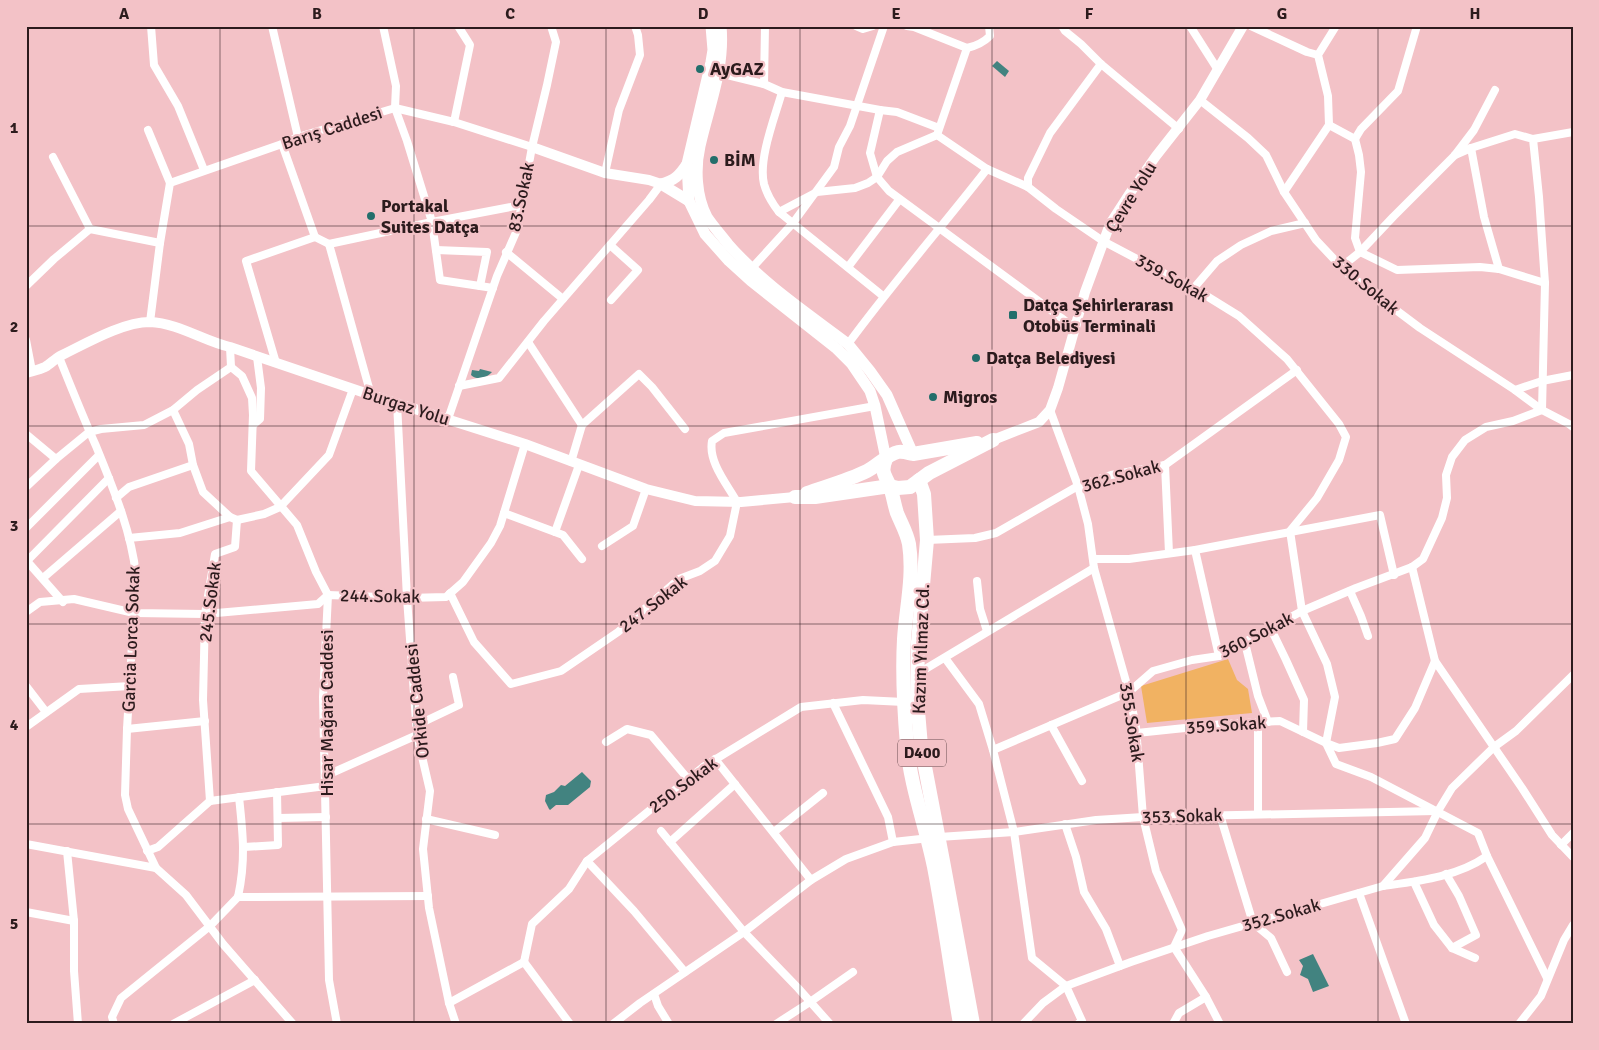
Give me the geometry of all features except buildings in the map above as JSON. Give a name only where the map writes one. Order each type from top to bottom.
[{"type":"highway","points":[[795,497],[864,473],[898,452],[913,454],[993,440]]},
{"type":"highway","points":[[795,497],[815,498],[890,486],[910,487],[919,480],[993,440]]},
{"type":"highway","name":"D400","points":[[913,454],[920,467],[919,480]]},
{"type":"highway","name":"D400","points":[[886,459],[883,470],[890,486]]},
{"type":"highway","name":"Kazım Yılmaz Cd.","points":[[919,480],[924,494],[927,540],[918,642],[917,674],[920,746],[933,837],[972,1024]]},
{"type":"highway","name":"Kazım Yılmaz Cd.","points":[[890,486],[909,544],[910,559],[910,586],[904,640],[904,702],[907,748],[933,837],[934,866],[959,1024]]},
{"type":"main road","points":[[711,26],[713,50],[711,62],[687,164],[689,202],[705,234],[729,261],[751,281],[837,349],[851,363],[870,391],[886,459]]},
{"type":"main road","points":[[721,26],[722,53],[719,73],[700,147],[697,178],[700,196],[707,216],[742,259],[765,280],[848,344],[887,396],[913,454]]},
{"type":"main road","points":[[661,184],[680,175],[687,164]]},
{"type":"main road","points":[[661,184],[689,202]]},
{"type":"street","points":[[151,26],[154,65],[178,106],[204,170]]},
{"type":"street","points":[[272,26],[298,137]]},
{"type":"street","points":[[383,26],[396,86],[395,108],[432,222],[440,280],[492,288]]},
{"type":"street","name":"83.Sokak","points":[[448,419],[492,288],[516,230],[532,147],[556,42],[551,26]]},
{"type":"street","points":[[605,173],[619,110],[640,55],[635,26]]},
{"type":"street","points":[[764,84],[765,26]]},
{"type":"street","points":[[856,26],[863,29],[873,26]]},
{"type":"street","points":[[752,268],[793,223],[834,167],[839,147],[850,126],[884,26]]},
{"type":"street","points":[[912,27],[967,48],[977,46],[990,36],[988,26]]},
{"type":"street","points":[[1062,26],[1101,64],[1179,129]]},
{"type":"street","points":[[1190,26],[1218,70]]},
{"type":"street","name":"Çevre Yolu","points":[[1050,410],[1085,292],[1110,224],[1156,156],[1200,100],[1243,26]]},
{"type":"street","points":[[1251,26],[1307,52],[1318,54]]},
{"type":"street","points":[[1284,192],[1329,125],[1328,96],[1318,54],[1336,26]]},
{"type":"street","points":[[1417,26],[1398,91],[1361,129],[1355,139],[1361,172],[1355,238],[1360,252],[1397,270],[1480,267],[1499,269],[1545,283]]},
{"type":"street","points":[[454,122],[470,45],[459,27]]},
{"type":"street","points":[[779,212],[817,192],[855,188],[868,183],[877,177],[887,161],[897,152],[938,132],[967,48]]},
{"type":"street","points":[[1028,187],[1028,178],[1050,133],[1101,64]]},
{"type":"street","name":"359.Sokak","points":[[719,73],[764,84],[782,92],[897,112],[938,132],[987,169],[1028,187],[1103,241],[1239,316],[1287,359],[1340,424],[1346,437],[1339,460],[1317,498],[1290,532]]},
{"type":"street","points":[[1341,267],[1360,252],[1392,217],[1455,155],[1474,130],[1495,90]]},
{"type":"street","points":[[782,92],[767,143],[764,182],[768,197],[779,212],[884,296]]},
{"type":"street","name":"330.Sokak","points":[[1200,100],[1248,138],[1266,155],[1284,192],[1316,240],[1348,274],[1420,328],[1515,390],[1542,410],[1573,427]]},
{"type":"street","name":"Barış Caddesi","points":[[170,183],[298,137],[395,108],[454,122],[605,173],[649,180],[661,184]]},
{"type":"street","points":[[880,110],[870,153],[877,177],[889,191],[1075,328]]},
{"type":"street","points":[[1329,125],[1355,139]]},
{"type":"street","points":[[148,130],[170,183],[150,322]]},
{"type":"street","points":[[1455,155],[1515,134],[1533,139],[1573,132]]},
{"type":"street","points":[[1533,139],[1545,283],[1542,410],[1513,421],[1486,427],[1464,440],[1452,457],[1446,475],[1447,498],[1442,518],[1423,559],[1412,567],[1435,661],[1460,695],[1552,835],[1573,857]]},
{"type":"street","points":[[282,144],[315,237],[328,244],[521,205]]},
{"type":"street","points":[[1471,148],[1484,218],[1499,269]]},
{"type":"street","points":[[53,157],[90,230]]},
{"type":"street","points":[[848,344],[884,296],[940,230],[987,169]]},
{"type":"street","points":[[459,386],[499,378],[563,299],[661,184]]},
{"type":"street","points":[[848,267],[899,200]]},
{"type":"street","points":[[1193,289],[1217,261],[1241,245],[1271,231],[1305,223]]},
{"type":"street","points":[[26,286],[54,259],[90,230],[160,243]]},
{"type":"street","points":[[276,363],[246,261],[315,237]]},
{"type":"street","points":[[328,244],[370,394]]},
{"type":"street","points":[[610,245],[638,270],[611,300]]},
{"type":"street","points":[[436,250],[487,252],[480,286]]},
{"type":"street","points":[[506,252],[563,299]]},
{"type":"street","name":"Burgaz Yolu","points":[[29,372],[43,368],[58,357],[102,336],[134,324],[150,322],[173,327],[217,344],[525,444],[646,489],[695,501],[737,502],[795,497]]},
{"type":"street","points":[[26,340],[29,372]]},
{"type":"street","points":[[528,342],[582,425]]},
{"type":"street","points":[[230,347],[231,367],[242,376],[252,398],[251,471],[296,525],[328,595]]},
{"type":"street","name":"Garcia Lorca Sokak","points":[[58,357],[109,478],[134,555],[136,575],[125,795],[128,809],[156,868]]},
{"type":"street","points":[[253,425],[260,419],[261,388],[257,357]]},
{"type":"street","points":[[26,487],[90,432],[102,428],[144,425],[173,410],[197,390],[231,367]]},
{"type":"street","name":"362.Sokak","points":[[927,540],[975,538],[996,533],[1078,486],[1111,476],[1165,465],[1296,370]]},
{"type":"street","points":[[555,532],[575,463],[582,425],[639,374],[652,387],[685,429]]},
{"type":"street","points":[[1515,390],[1542,381],[1573,375]]},
{"type":"street","points":[[130,538],[180,533],[233,518],[264,514],[280,507],[329,455],[353,389]]},
{"type":"street","name":"Orkide Caddesi","points":[[397,403],[407,598],[417,735],[430,791],[422,849],[428,896],[449,1003],[456,1024]]},
{"type":"street","points":[[737,502],[712,458],[712,441],[724,433],[875,406]]},
{"type":"street","points":[[173,410],[189,444],[193,465],[203,492],[233,518]]},
{"type":"street","points":[[993,440],[1039,422],[1050,410]]},
{"type":"street","name":"355.Sokak","points":[[1050,410],[1078,486],[1088,524],[1094,564],[1129,692],[1136,733],[1143,817],[1156,871],[1182,930],[1174,947]]},
{"type":"street","points":[[26,434],[56,460]]},
{"type":"street","points":[[450,593],[463,582],[491,543],[500,526],[525,444]]},
{"type":"street","points":[[26,528],[99,455]]},
{"type":"street","points":[[116,498],[129,487],[193,465]]},
{"type":"street","points":[[1165,465],[1169,553]]},
{"type":"street","points":[[63,601],[27,560],[109,478]]},
{"type":"street","points":[[602,546],[633,526],[646,489]]},
{"type":"street","name":"247.Sokak","points":[[450,593],[474,642],[511,684],[561,671],[618,632],[679,580],[700,571],[715,561],[730,536],[737,502]]},
{"type":"street","points":[[43,578],[121,511]]},
{"type":"street","points":[[504,513],[563,535],[582,559]]},
{"type":"street","points":[[917,674],[1094,564],[1195,550],[1380,515],[1394,575]]},
{"type":"street","name":"245.Sokak","points":[[210,801],[204,700],[205,614],[215,554],[236,547],[233,518]]},
{"type":"street","points":[[1290,532],[1302,611],[1327,664],[1335,696],[1326,743],[1336,764],[1371,777],[1478,833],[1487,856],[1547,978]]},
{"type":"street","points":[[1195,550],[1219,656]]},
{"type":"street","name":"360.Sokak","points":[[993,750],[1129,692],[1153,671],[1192,660],[1219,656],[1302,611],[1412,567]]},
{"type":"street","points":[[977,581],[980,609],[987,631]]},
{"type":"street","points":[[1350,591],[1362,616],[1368,636]]},
{"type":"street","name":"244.Sokak","points":[[26,612],[40,602],[74,599],[134,613],[205,614],[318,604],[328,595],[407,598],[446,597],[450,593]]},
{"type":"street","name":"Hisar Mağara Caddesi","points":[[328,595],[323,697],[330,980],[337,1024]]},
{"type":"street","points":[[1271,629],[1304,700],[1302,732]]},
{"type":"street","points":[[1245,643],[1258,696],[1268,722]]},
{"type":"street","points":[[945,658],[978,704],[993,750],[1014,832],[1032,958],[1066,986],[1081,1023]]},
{"type":"street","name":"359.Sokak","points":[[1136,733],[1223,724],[1280,721],[1339,748],[1395,739],[1415,708],[1435,661]]},
{"type":"street","points":[[1383,886],[1425,838],[1452,788],[1494,747],[1516,731],[1573,675]]},
{"type":"street","points":[[417,725],[459,705],[453,677]]},
{"type":"street","points":[[26,686],[46,712]]},
{"type":"street","points":[[26,726],[79,688],[130,686]]},
{"type":"street","name":"250.Sokak","points":[[524,962],[532,924],[569,889],[587,861],[703,767],[801,707],[863,700],[904,702]]},
{"type":"street","points":[[833,703],[888,817],[893,842]]},
{"type":"street","points":[[127,729],[205,721]]},
{"type":"street","points":[[1258,722],[1258,814]]},
{"type":"street","points":[[1051,725],[1082,781]]},
{"type":"street","points":[[606,742],[628,729],[651,735],[688,779]]},
{"type":"street","points":[[326,776],[417,735]]},
{"type":"street","points":[[715,760],[811,880]]},
{"type":"street","points":[[670,842],[735,784]]},
{"type":"street","points":[[147,851],[158,847],[210,801],[326,786]]},
{"type":"street","points":[[244,847],[278,845],[277,792]]},
{"type":"street","points":[[774,832],[823,793]]},
{"type":"street","points":[[114,1024],[112,1017],[121,998],[210,926],[238,897],[243,874],[244,847],[239,797]]},
{"type":"street","name":"353.Sokak","points":[[613,1024],[640,1003],[744,932],[811,880],[846,859],[893,842],[933,837],[1014,832],[1065,824],[1143,817],[1438,811]]},
{"type":"street","points":[[1220,815],[1253,923],[1270,938],[1287,972]]},
{"type":"street","points":[[278,818],[326,817]]},
{"type":"street","points":[[426,819],[495,835]]},
{"type":"street","points":[[1065,824],[1076,857],[1084,892],[1106,929],[1120,966]]},
{"type":"street","points":[[661,831],[744,932],[830,1024]]},
{"type":"street","points":[[1561,845],[1573,833]]},
{"type":"street","points":[[26,844],[156,868],[186,895],[222,944],[293,1024]]},
{"type":"street","points":[[67,851],[74,921],[74,971],[78,1024]]},
{"type":"street","name":"352.Sokak","points":[[1023,1024],[1043,1003],[1066,986],[1120,966],[1174,947],[1383,886],[1431,879],[1478,862],[1487,856]]},
{"type":"street","points":[[587,861],[634,911],[685,972]]},
{"type":"street","points":[[1446,874],[1459,896],[1476,935],[1452,948]]},
{"type":"street","points":[[1414,882],[1434,925],[1452,948],[1475,958]]},
{"type":"street","points":[[1359,893],[1406,1024]]},
{"type":"street","points":[[238,897],[428,896]]},
{"type":"street","points":[[26,912],[74,921]]},
{"type":"street","points":[[1519,1024],[1541,996],[1564,940],[1573,925]]},
{"type":"street","points":[[1174,947],[1206,997],[1218,1023]]},
{"type":"street","points":[[449,1003],[524,962],[570,1024]]},
{"type":"street","points":[[776,1024],[853,972]]},
{"type":"street","points":[[176,1023],[255,980]]},
{"type":"street","points":[[654,994],[658,1006],[669,1024]]},
{"type":"street","points":[[1172,1024],[1179,1013],[1206,997]]},
{"type":"shaded area","points":[[1228,659],[1237,680],[1248,689],[1252,713],[1147,723],[1141,686]]},
{"type":"water","points":[[997,61],[1009,71],[1005,77],[992,66]]},
{"type":"water","points":[[480,369],[492,372],[482,378],[476,378],[471,375],[472,370],[479,371]]},
{"type":"water","points":[[582,772],[591,781],[590,787],[568,805],[556,805],[550,810],[545,801],[546,795],[554,792],[561,785],[565,786]]},
{"type":"water","points":[[1313,954],[1329,986],[1313,992],[1308,979],[1300,975],[1303,966],[1299,960]]},
{"type":"place","name":"AyGAZ","points":[[700,69]]},
{"type":"place","name":"BİM","points":[[714,160]]},
{"type":"place","name":"Portakal Suites Datça","points":[[371,216]]},
{"type":"place","name":"Datça Şehirlerarası Otobüs Terminali","points":[[1013,315]]},
{"type":"place","name":"Datça Belediyesi","points":[[976,358]]},
{"type":"place","name":"Migros","points":[[933,397]]}]
